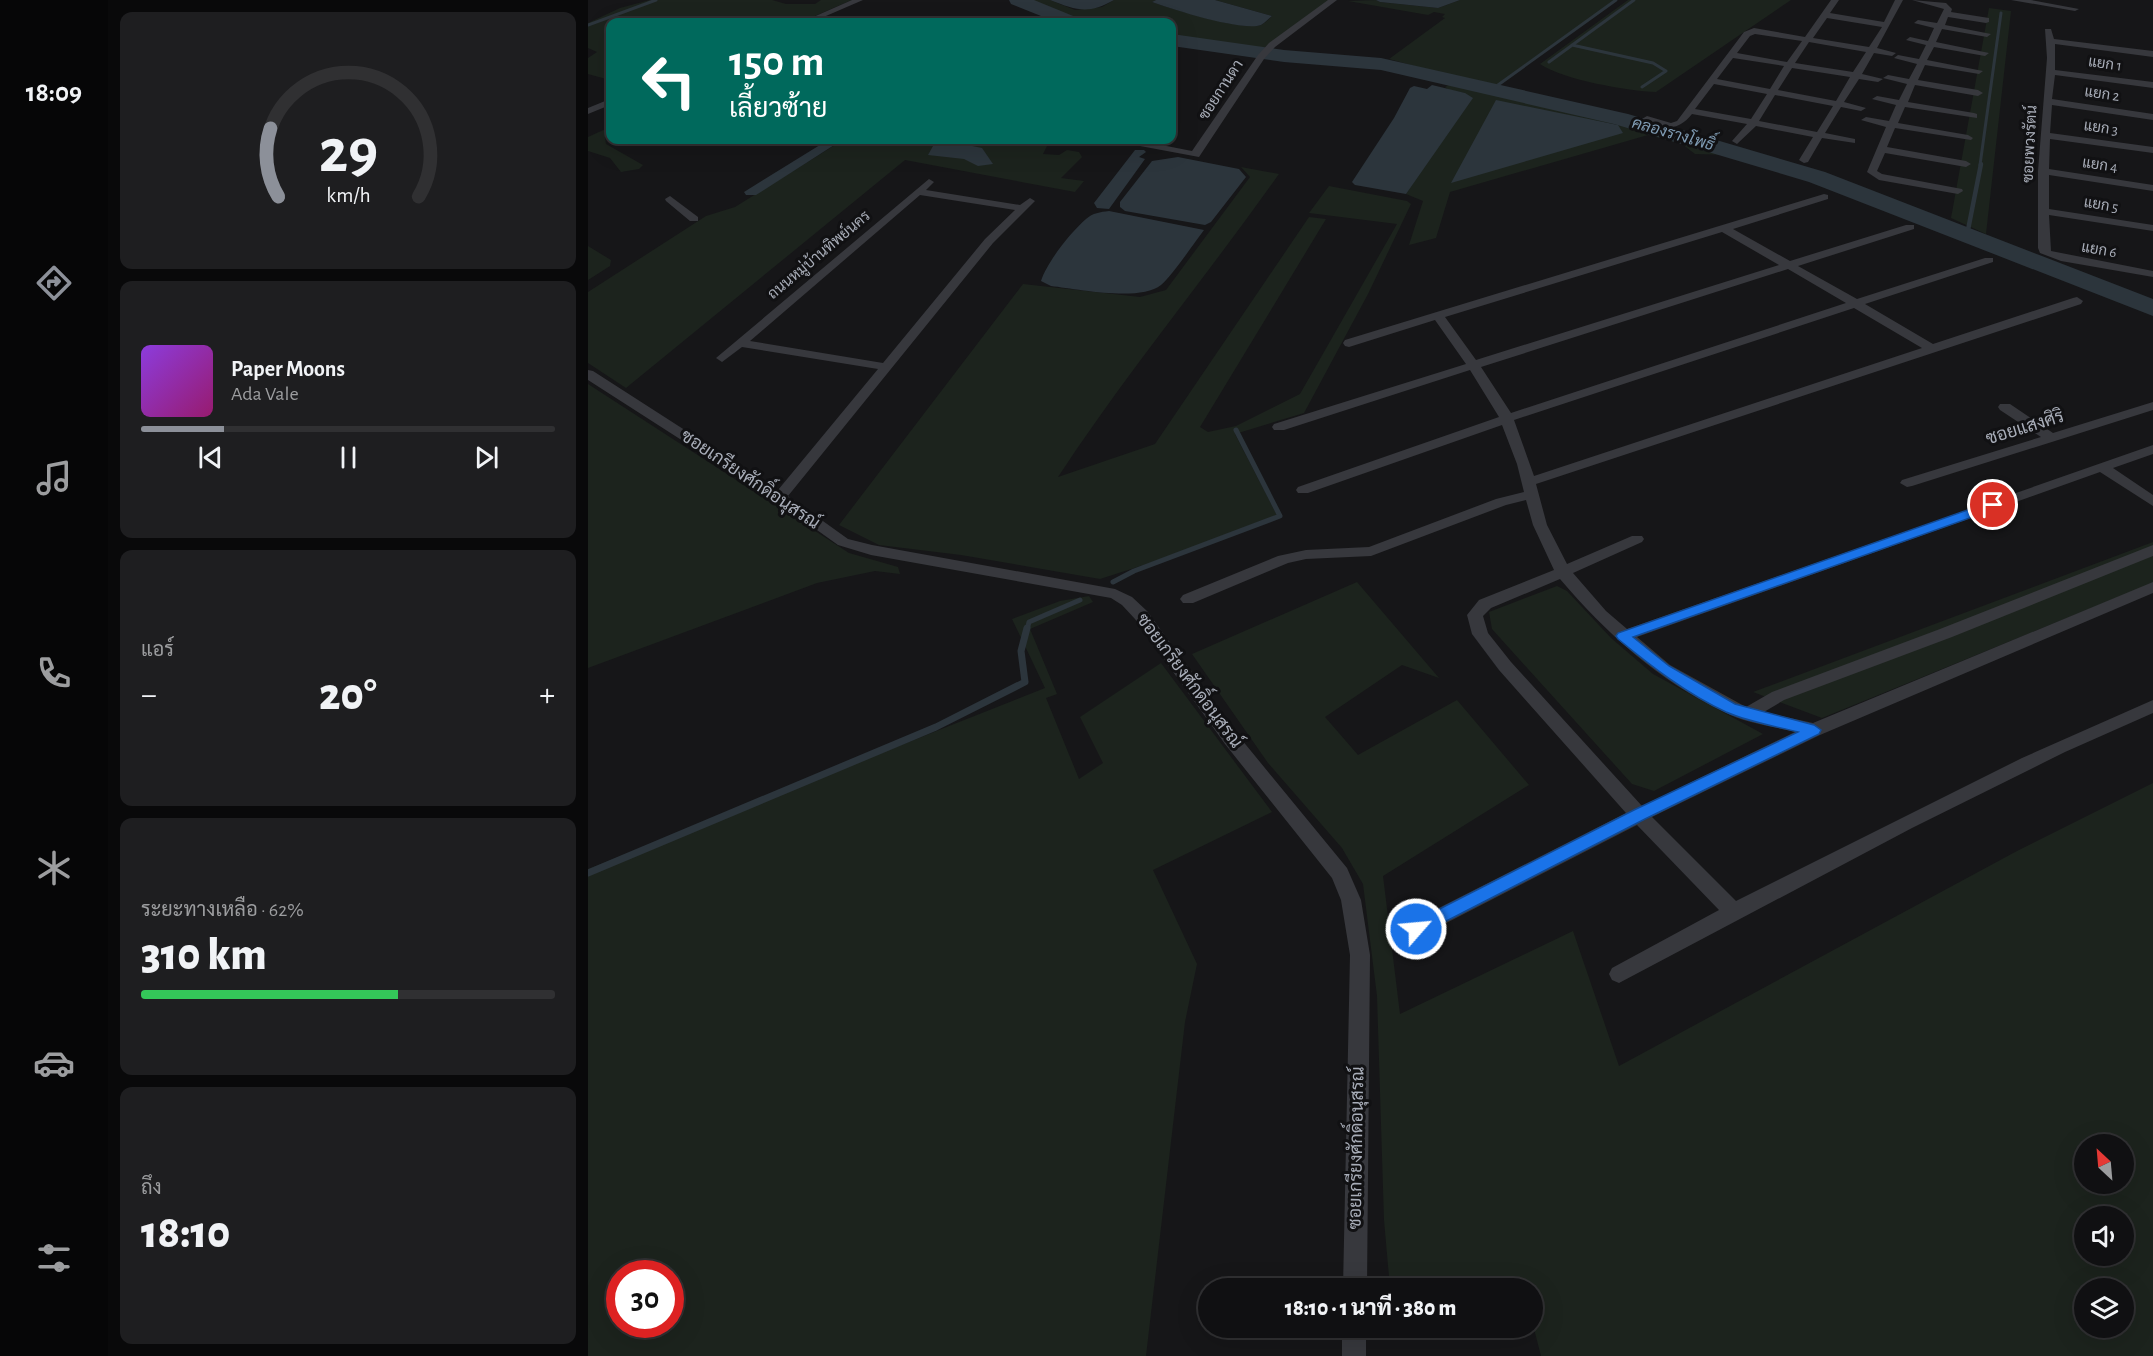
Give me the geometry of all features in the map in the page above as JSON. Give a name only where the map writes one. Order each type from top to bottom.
[{"type":"street","points":[[816,18],[859,0]]},
{"type":"street","name":"ซอยกานดา","points":[[1142,144],[1195,155],[1261,57],[1272,45],[1334,0]]},
{"type":"street","points":[[1737,141],[1753,123],[1790,64],[1835,0]]},
{"type":"street","points":[[1804,160],[1887,24],[1899,0]]},
{"type":"street","points":[[1916,0],[1946,5],[1948,9],[1914,82],[1891,124],[1872,172],[1875,175],[1958,191]]},
{"type":"street","points":[[2015,0],[2074,11],[2079,0]]},
{"type":"street","points":[[1946,14],[1986,20]]},
{"type":"street","points":[[1825,15],[1887,24]]},
{"type":"street","points":[[1918,23],[1987,33]]},
{"type":"street","points":[[1647,119],[1676,125],[1680,123],[1747,34],[1754,31],[1871,49],[1922,62],[1979,71]]},
{"type":"street","name":"ซอยพวงรัตน์","points":[[2044,248],[2043,171],[2047,101],[2052,72],[2049,36],[2153,54]]},
{"type":"street","points":[[1910,40],[1984,53]]},
{"type":"street","points":[[1731,55],[1978,93]]},
{"type":"street","name":"แยก 1","points":[[2052,72],[2153,85]]},
{"type":"street","points":[[1711,81],[1861,108]]},
{"type":"street","points":[[1877,99],[1974,116]]},
{"type":"street","name":"แยก 2","points":[[2047,101],[2153,117]]},
{"type":"street","points":[[588,111],[606,104]]},
{"type":"street","points":[[1690,111],[1852,141]]},
{"type":"street","points":[[1866,120],[1968,138]]},
{"type":"street","name":"แยก 3","points":[[2045,135],[2153,150]]},
{"type":"street","points":[[1881,149],[1966,164]]},
{"type":"street","name":"แยก 4","points":[[2043,171],[2153,188]]},
{"type":"street","name":"ถนนหมู่บ้านทิพย์นคร","points":[[722,358],[929,182]]},
{"type":"street","points":[[780,496],[989,241],[1026,204],[919,192]]},
{"type":"street","points":[[1349,343],[1824,197]]},
{"type":"street","points":[[670,199],[694,219]]},
{"type":"street","name":"แยก 5","points":[[2043,211],[2153,228]]},
{"type":"street","points":[[1722,227],[1787,266],[1860,304],[1932,349]]},
{"type":"street","points":[[1279,427],[1910,227]]},
{"type":"street","name":"แยก 6","points":[[2044,248],[2046,253],[2061,258],[2153,274]]},
{"type":"street","points":[[1303,490],[1506,419],[1989,260]]},
{"type":"street","points":[[1188,599],[1285,559],[1312,554],[1348,554],[1371,551],[1530,488],[2077,301]]},
{"type":"street","points":[[1438,316],[1473,364],[1506,419],[1540,525],[1563,572],[1600,615],[1623,636],[1689,686],[1747,714],[1814,730]]},
{"type":"street","points":[[740,343],[887,367]]},
{"type":"street","name":"ซอยเกรียงศักดิ์อนุสรณ์","points":[[588,374],[780,496],[836,537],[871,550],[1115,594],[1127,601],[1141,615],[1231,739],[1340,874],[1351,900],[1360,955],[1355,1278]]},
{"type":"street","points":[[2005,406],[2053,439]]},
{"type":"street","name":"ซอยแสงศิริ","points":[[1907,483],[2153,406]]},
{"type":"street","points":[[1623,636],[2153,449]]},
{"type":"street","points":[[2102,466],[2153,502]]},
{"type":"street","points":[[1636,539],[1485,604],[1475,615],[1475,623],[1480,634],[1505,666],[1639,814],[1733,911]]},
{"type":"street","points":[[1747,714],[1778,696],[1946,633],[2153,550]]},
{"type":"street","points":[[1416,929],[1639,814],[1814,730],[2153,587]]},
{"type":"street","points":[[1619,974],[1733,911],[2032,759],[2153,706]]},
{"type":"street","points":[[1354,1338],[1354,1356]]},
{"type":"shaded area","points":[[650,0],[772,0],[786,4],[815,4],[821,0],[852,0],[810,18],[606,18],[606,79],[588,74],[588,58],[597,52],[588,48],[588,23],[620,8]]},
{"type":"shaded area","points":[[1026,0],[1050,0],[1075,10],[1102,7],[1114,0],[1156,0],[1152,2],[1207,18],[1251,26],[1261,25],[1272,16],[1215,0],[1330,0],[1264,48],[1176,37],[1176,18],[1073,18]]},
{"type":"shaded area","points":[[1050,0],[1114,0],[1097,8],[1082,9]]},
{"type":"shaded area","points":[[1156,0],[1215,0],[1272,16],[1261,25],[1224,23],[1152,2]]},
{"type":"shaded area","points":[[1376,0],[1438,8],[1460,0],[1616,0],[1496,85],[1483,85],[1389,59],[1445,18],[1442,17],[1445,14],[1434,12],[1428,15],[1348,1]]},
{"type":"shaded area","points":[[1376,0],[1460,0],[1438,8]]},
{"type":"shaded area","points":[[1628,0],[1791,0],[1656,92],[1580,80],[1540,64]]},
{"type":"shaded area","points":[[1989,8],[2011,11],[1986,234],[1951,218]]},
{"type":"shaded area","points":[[1451,84],[1618,121],[1732,155],[1695,154],[1682,144],[1648,135],[1450,192],[1436,238],[1409,245],[1423,201],[1406,194],[1465,93],[1445,87]],"holes":[[[1570,116],[1618,125],[1452,182]]]},
{"type":"shaded area","points":[[1432,85],[1465,93],[1473,98],[1406,194],[1355,185],[1352,182],[1394,118],[1410,88],[1414,86],[1427,89]]},
{"type":"shaded area","points":[[1496,100],[1618,125],[1623,133],[1451,183]]},
{"type":"shaded area","points":[[606,129],[606,144],[643,165],[639,169],[621,172],[610,158],[588,151],[588,137]]},
{"type":"shaded area","points":[[837,144],[1048,144],[1043,154],[1059,155],[1067,150],[1079,152],[1082,157],[1061,178],[1084,181],[1075,192],[905,160],[626,388],[588,363],[588,292],[706,216],[735,207]]},
{"type":"shaded area","points":[[963,144],[982,148],[993,164],[978,166],[964,159],[928,155],[933,146]]},
{"type":"shaded area","points":[[1135,150],[1144,150],[1146,152],[1139,157],[1145,159],[1109,209],[1097,208],[1094,203]]},
{"type":"shaded area","points":[[1178,157],[1239,169],[1246,177],[1211,222],[1205,225],[1125,211],[1120,207],[1120,202],[1152,161]]},
{"type":"shaded area","points":[[1241,167],[1279,174],[1084,438],[1058,477],[1155,444],[1309,217],[1326,219],[1200,427],[1208,432],[1236,426],[1300,394],[1397,224],[1309,213],[1329,186],[1407,201],[1411,204],[1368,294],[1304,413],[1235,434],[1277,515],[1153,562],[1100,579],[961,555],[879,545],[839,525],[1023,284],[1140,297],[1166,290],[1250,177]]},
{"type":"shaded area","points":[[1109,211],[1204,230],[1166,281],[1151,290],[1139,293],[1108,293],[1051,286],[1041,281],[1054,256],[1080,225],[1091,215]]},
{"type":"shaded area","points":[[588,246],[611,260],[610,266],[588,280]]},
{"type":"shaded area","points":[[588,384],[849,553],[898,567],[900,574],[875,571],[817,583],[588,668]]},
{"type":"shaded area","points":[[2153,542],[2153,583],[1822,718],[1753,692]]},
{"type":"shaded area","points":[[1357,582],[1439,678],[1402,665],[1325,717],[1358,755],[1457,700],[1529,785],[1383,876],[1400,1014],[1573,931],[1619,1066],[2017,851],[2153,783],[2153,1356],[1541,1356],[1536,1338],[1543,1338],[1543,1278],[1389,1278],[1384,1220],[1377,996],[1363,884],[1342,848],[1268,763],[1192,654]]},
{"type":"shaded area","points":[[1557,586],[1567,591],[1611,638],[1653,674],[1763,734],[1654,791],[1632,784],[1492,629],[1489,612]]},
{"type":"shaded area","points":[[1089,596],[1093,602],[1030,629],[1057,694],[1046,698],[1079,779],[1103,763],[1080,717],[1161,663],[1272,812],[1153,870],[1197,964],[1185,1022],[1146,1356],[588,1356],[588,869],[1045,688],[1012,619],[1060,601]]},
{"type":"waterway","points":[[607,18],[656,0]]},
{"type":"waterway","name":"คลองรางโพธิ์","points":[[1018,0],[1061,18]]},
{"type":"waterway","points":[[1491,90],[1616,0]]},
{"type":"waterway","points":[[1572,45],[1634,0]]},
{"type":"waterway","points":[[1980,165],[2001,13]]},
{"type":"waterway","points":[[1041,18],[1052,15]]},
{"type":"waterway","points":[[588,25],[606,18]]},
{"type":"waterway","name":"คลองรางโพธิ์","points":[[1176,41],[1284,56],[1381,64],[1620,119],[1817,177],[2153,308]]},
{"type":"waterway","points":[[1549,62],[1572,45]]},
{"type":"waterway","points":[[1572,45],[1653,63],[1666,71],[1642,87]]},
{"type":"waterway","points":[[751,192],[829,144]]},
{"type":"waterway","points":[[1967,235],[1981,164]]},
{"type":"waterway","points":[[1113,582],[1134,571],[1280,516],[1236,430]]},
{"type":"waterway","points":[[1027,630],[1029,622],[1080,600]]},
{"type":"waterway","points":[[588,873],[936,727],[1025,682],[1021,651],[1027,628]]},
{"type":"route","points":[[1416,929],[1639,814],[1814,730],[1730,708],[1689,686],[1623,636],[1993,505]]}]
